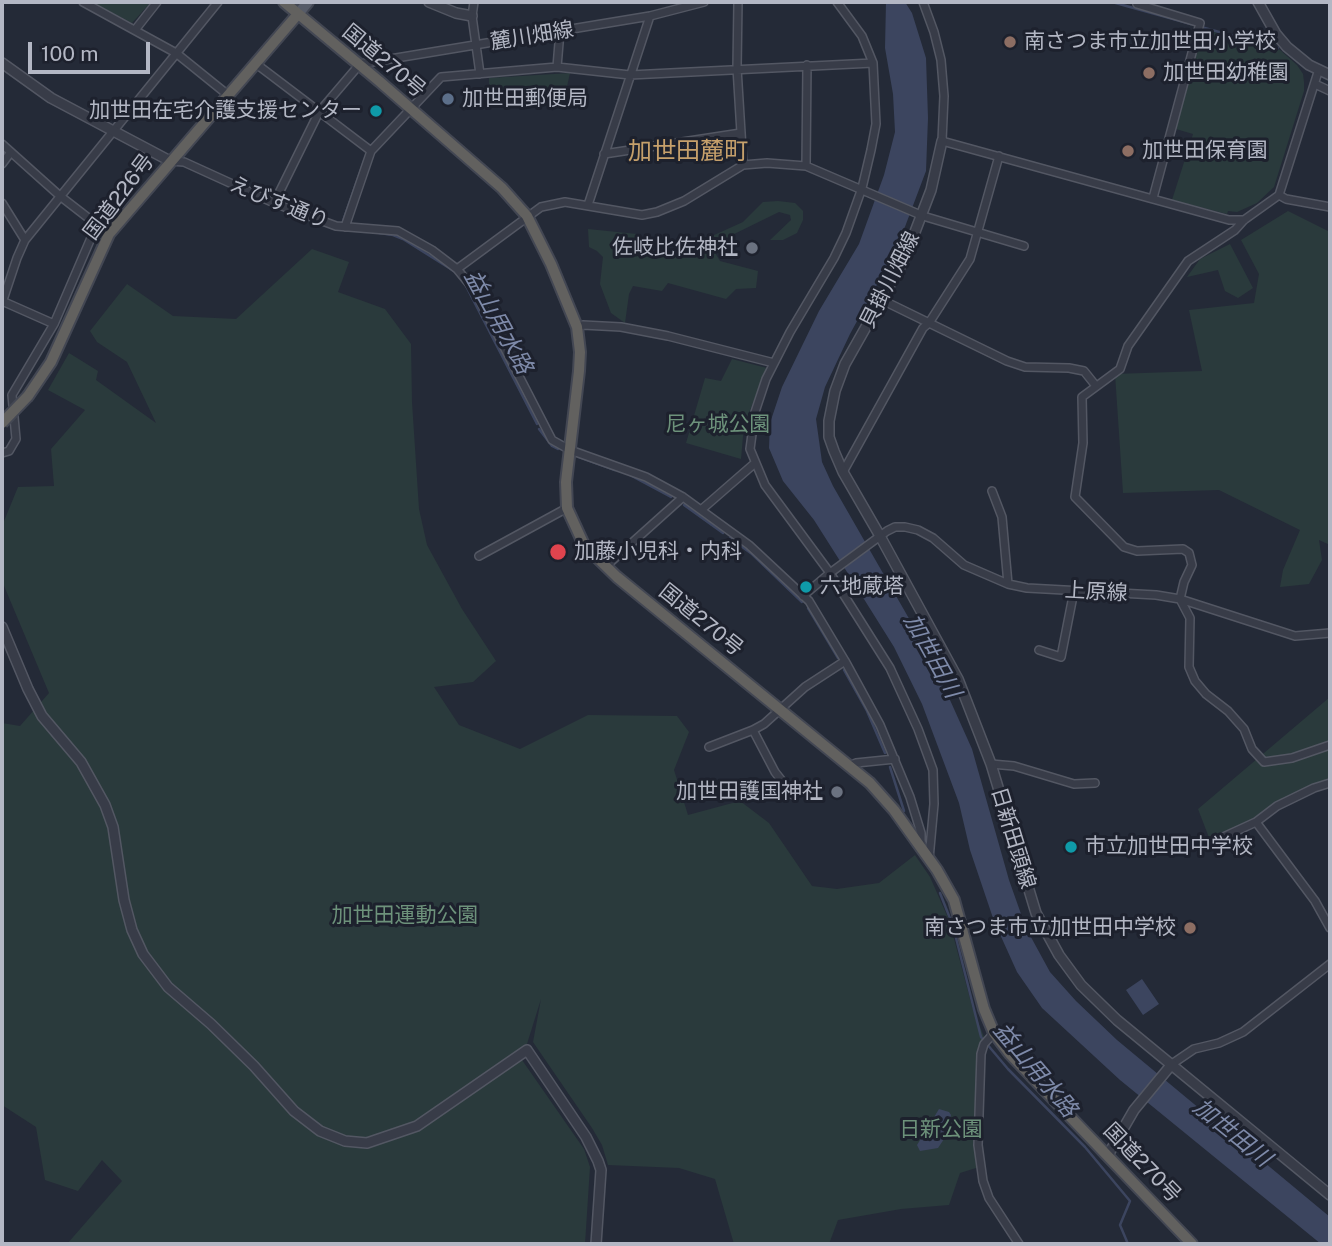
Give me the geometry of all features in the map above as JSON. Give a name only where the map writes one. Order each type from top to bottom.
[{"type":"highway","name":"国道270号","points":[[284,2],[502,188],[527,216],[551,264],[577,327],[579,371],[566,482],[567,508],[584,545],[605,568],[870,783],[894,810],[946,885],[960,916],[992,1035],[1192,1244]]},
{"type":"highway","name":"国道226号","points":[[2,423],[28,396],[51,362],[109,234],[298,14]]},
{"type":"main road","points":[[298,14],[308,2]]},
{"type":"street","points":[[83,2],[176,52],[228,95]]},
{"type":"street","points":[[135,30],[157,2]]},
{"type":"street","points":[[54,324],[2,302],[25,240],[218,2]]},
{"type":"street","points":[[429,2],[456,13],[472,16]]},
{"type":"street","points":[[474,2],[472,16],[480,74]]},
{"type":"street","name":"麓川畑線","points":[[359,64],[650,16],[704,2]]},
{"type":"street","points":[[738,2],[737,68],[743,165]]},
{"type":"street","points":[[837,2],[862,36],[873,63],[876,124],[864,189],[834,257],[774,363],[755,412],[750,449],[765,485],[832,572],[890,668],[918,729],[933,770],[934,804],[929,859]]},
{"type":"street","name":"貝掛川畑線","points":[[880,540],[843,472],[830,437],[828,421],[845,364],[905,258],[942,141],[941,60],[923,2]]},
{"type":"street","points":[[1138,2],[1137,4],[1200,23],[1153,198]]},
{"type":"street","points":[[1258,2],[1276,34],[1287,47],[1309,65],[1330,75]]},
{"type":"street","points":[[587,205],[650,16]]},
{"type":"street","points":[[557,67],[560,31]]},
{"type":"street","points":[[2,63],[51,98],[170,161]]},
{"type":"street","points":[[345,227],[370,151],[441,78],[557,67],[630,75],[873,63]]},
{"type":"street","points":[[255,64],[370,151]]},
{"type":"street","points":[[275,203],[319,112],[359,64]]},
{"type":"street","points":[[806,166],[807,65]]},
{"type":"street","points":[[1319,69],[1279,195],[1244,220],[1235,230],[1188,261],[1128,346],[1120,369],[1082,397],[1083,443],[1075,497],[1124,547],[1137,551],[1186,551],[1192,565],[1180,599],[1190,618],[1189,667],[1195,681],[1206,694],[1228,711],[1244,729],[1252,749],[1264,762],[1292,758],[1330,745]]},
{"type":"street","points":[[1315,84],[1330,91]]},
{"type":"street","points":[[604,154],[741,133]]},
{"type":"street","points":[[942,141],[1229,220],[1244,220]]},
{"type":"street","points":[[2,144],[60,196],[109,234]]},
{"type":"street","points":[[2,164],[11,152]]},
{"type":"street","points":[[843,472],[923,328],[929,323],[970,259],[999,156]]},
{"type":"street","name":"えびす通り","points":[[170,161],[184,162],[322,222],[345,227],[398,231],[432,250],[457,269],[475,291],[521,378],[540,421],[552,440],[570,450]]},
{"type":"street","points":[[457,269],[527,216],[552,203],[565,202],[642,215],[684,201],[743,165],[783,163],[806,166],[920,215],[1024,246]]},
{"type":"street","points":[[1279,195],[1286,199],[1330,207]]},
{"type":"street","points":[[2,203],[25,240]]},
{"type":"street","points":[[2,453],[9,451],[16,439],[12,395],[54,324],[97,224]]},
{"type":"street","points":[[882,300],[1007,361],[1025,367],[1084,371],[1096,386]]},
{"type":"street","points":[[577,327],[621,327],[774,363]]},
{"type":"street","points":[[2,390],[12,395]]},
{"type":"street","points":[[570,450],[646,477],[683,497],[749,545],[808,601],[845,661],[895,759],[922,833],[921,849]]},
{"type":"street","points":[[701,510],[755,463]]},
{"type":"street","points":[[992,491],[1002,517],[1008,584]]},
{"type":"street","points":[[605,568],[683,497]]},
{"type":"street","points":[[479,556],[567,508]]},
{"type":"street","name":"上原線","points":[[880,540],[895,527],[918,530],[933,538],[964,565],[1027,589],[1156,595],[1180,599],[1295,636],[1330,633]]},
{"type":"street","points":[[803,596],[832,572],[880,540]]},
{"type":"street","name":"日新田頭線","points":[[880,540],[953,670],[991,764],[1028,887],[1045,930],[1059,955],[1091,995],[1117,1020],[1330,1195]]},
{"type":"street","points":[[1039,650],[1061,657],[1074,591]]},
{"type":"street","points":[[2,627],[42,716],[81,762],[105,805],[113,827],[124,900],[132,930],[143,954],[168,987],[254,1066],[294,1111],[320,1131],[345,1141],[367,1143],[417,1126],[527,1050],[586,1137],[598,1161],[601,1170],[596,1244]]},
{"type":"street","points":[[709,747],[753,730],[805,687],[845,661]]},
{"type":"street","points":[[753,730],[775,772],[793,795]]},
{"type":"street","points":[[849,766],[895,759]]},
{"type":"street","points":[[991,764],[1014,766],[1074,784],[1095,783]]},
{"type":"street","points":[[1208,844],[1256,822],[1277,806],[1330,783]]},
{"type":"street","points":[[1256,822],[1315,901],[1330,928]]},
{"type":"street","points":[[1108,1155],[1135,1109],[1170,1066],[1194,1049],[1219,1043],[1243,1032],[1330,964]]},
{"type":"street","points":[[992,1035],[984,1044],[981,1054],[978,1145],[983,1181],[989,1198],[1019,1244]]},
{"type":"green space","points":[[92,2],[151,2],[132,23]]},
{"type":"green space","points":[[1203,29],[1280,50],[1303,74],[1304,91],[1274,187],[1257,203],[1237,212],[1228,211],[1227,214],[1172,200],[1193,134],[1176,129]]},
{"type":"green space","points":[[570,73],[564,100],[514,102],[489,84],[489,78]]},
{"type":"green space","points":[[763,202],[795,203],[803,211],[803,220],[797,233],[783,240],[770,240],[791,220],[790,215],[779,212],[726,238],[712,248],[720,261],[758,271],[756,288],[736,289],[726,299],[668,283],[662,291],[633,286],[629,294],[625,323],[611,313],[600,284],[603,257],[589,247],[588,229],[637,234],[655,259],[676,246],[712,236],[743,222]]},
{"type":"green space","points":[[1288,211],[1330,232],[1330,545],[1319,540],[1322,560],[1309,584],[1280,587],[1283,570],[1300,530],[1219,490],[1123,493],[1115,374],[1202,371],[1189,310],[1254,303],[1259,274],[1241,240]]},
{"type":"green space","points":[[1230,244],[1253,288],[1238,298],[1225,291],[1218,270],[1187,277],[1200,259]]},
{"type":"green space","points":[[312,249],[349,262],[338,292],[385,309],[411,344],[419,509],[427,545],[462,609],[496,661],[473,682],[434,687],[459,725],[520,749],[588,715],[677,716],[689,732],[674,770],[688,815],[740,801],[769,823],[812,886],[837,889],[879,883],[915,855],[930,877],[949,920],[972,1006],[984,1037],[980,1044],[977,1072],[976,1168],[960,1173],[949,1205],[901,1209],[838,1220],[829,1244],[734,1244],[715,1179],[679,1168],[608,1165],[602,1145],[592,1128],[533,1042],[541,999],[522,1060],[584,1149],[590,1167],[585,1244],[67,1244],[122,1181],[102,1160],[78,1191],[45,1180],[36,1127],[2,1105],[2,723],[20,726],[49,693],[2,581],[2,526],[18,487],[54,486],[51,449],[85,410],[48,390],[69,353],[98,371],[96,380],[156,423],[127,362],[97,342],[90,331],[127,284],[173,316],[236,319]]},
{"type":"green space","name":"尼ヶ城公園","points":[[732,359],[767,368],[744,425],[741,459],[686,443],[705,378],[721,381]]},
{"type":"green space","points":[[1330,697],[1330,777],[1213,848],[1198,809]]},
{"type":"water","points":[[886,2],[905,2],[912,13],[926,58],[926,171],[897,248],[850,334],[825,387],[816,419],[822,462],[915,629],[972,749],[1009,880],[1026,928],[1050,972],[1117,1040],[1330,1217],[1330,1244],[1321,1244],[1120,1080],[1042,1008],[1017,972],[994,921],[970,850],[959,803],[922,704],[894,647],[814,520],[783,481],[769,448],[770,423],[782,387],[819,311],[859,244],[884,175],[895,132],[893,94],[885,48]]},
{"type":"water","points":[[1142,979],[1159,1004],[1143,1015],[1126,990]]},
{"type":"water","points":[[939,1109],[951,1115],[946,1136],[938,1148],[920,1151],[917,1145]]},
{"type":"waterway","points":[[1112,2],[1191,24]]},
{"type":"waterway","points":[[1201,27],[1278,48]]},
{"type":"waterway","points":[[342,224],[364,161]]},
{"type":"waterway","name":"益山用水路","points":[[379,233],[403,239],[457,273]]},
{"type":"waterway","name":"益山用水路","points":[[465,284],[537,424]]},
{"type":"waterway","name":"益山用水路","points":[[539,429],[552,446],[558,449]]},
{"type":"waterway","name":"益山用水路","points":[[579,457],[615,470]]},
{"type":"waterway","name":"益山用水路","points":[[628,474],[671,497]]},
{"type":"waterway","name":"益山用水路","points":[[684,505],[723,533]]},
{"type":"waterway","name":"益山用水路","points":[[730,538],[752,554],[802,602]]},
{"type":"waterway","name":"益山用水路","points":[[808,608],[838,658]]},
{"type":"waterway","name":"益山用水路","points":[[844,670],[867,711],[885,753]]},
{"type":"waterway","name":"益山用水路","points":[[890,767],[904,811]]},
{"type":"waterway","name":"益山用水路","points":[[940,893],[953,926],[981,1037],[1008,1069],[1085,1147],[1130,1201],[1120,1225],[1128,1244]]},
{"type":"place","name":"南さつま市立加世田小学校","points":[[1010,42]]},
{"type":"place","name":"加世田幼稚園","points":[[1149,73]]},
{"type":"place","name":"加世田郵便局","points":[[448,99]]},
{"type":"place","name":"加世田在宅介護支援センター","points":[[376,111]]},
{"type":"place","name":"加世田保育園","points":[[1128,151]]},
{"type":"place","name":"佐岐比佐神社","points":[[752,248]]},
{"type":"place","name":"加藤小児科・内科","points":[[558,552]]},
{"type":"place","name":"六地蔵塔","points":[[806,587]]},
{"type":"place","name":"加世田護国神社","points":[[837,792]]},
{"type":"place","name":"市立加世田中学校","points":[[1071,847]]},
{"type":"place","name":"南さつま市立加世田中学校","points":[[1190,928]]},
{"type":"district","name":"加世田麓町","points":[[688,152]]},
{"type":"water label","name":"加世田川","points":[[932,656]]},
{"type":"water label","name":"加世田川","points":[[1232,1133]]},
{"type":"park label","name":"加世田運動公園","points":[[405,916]]},
{"type":"park label","name":"日新公園","points":[[941,1130]]}]
